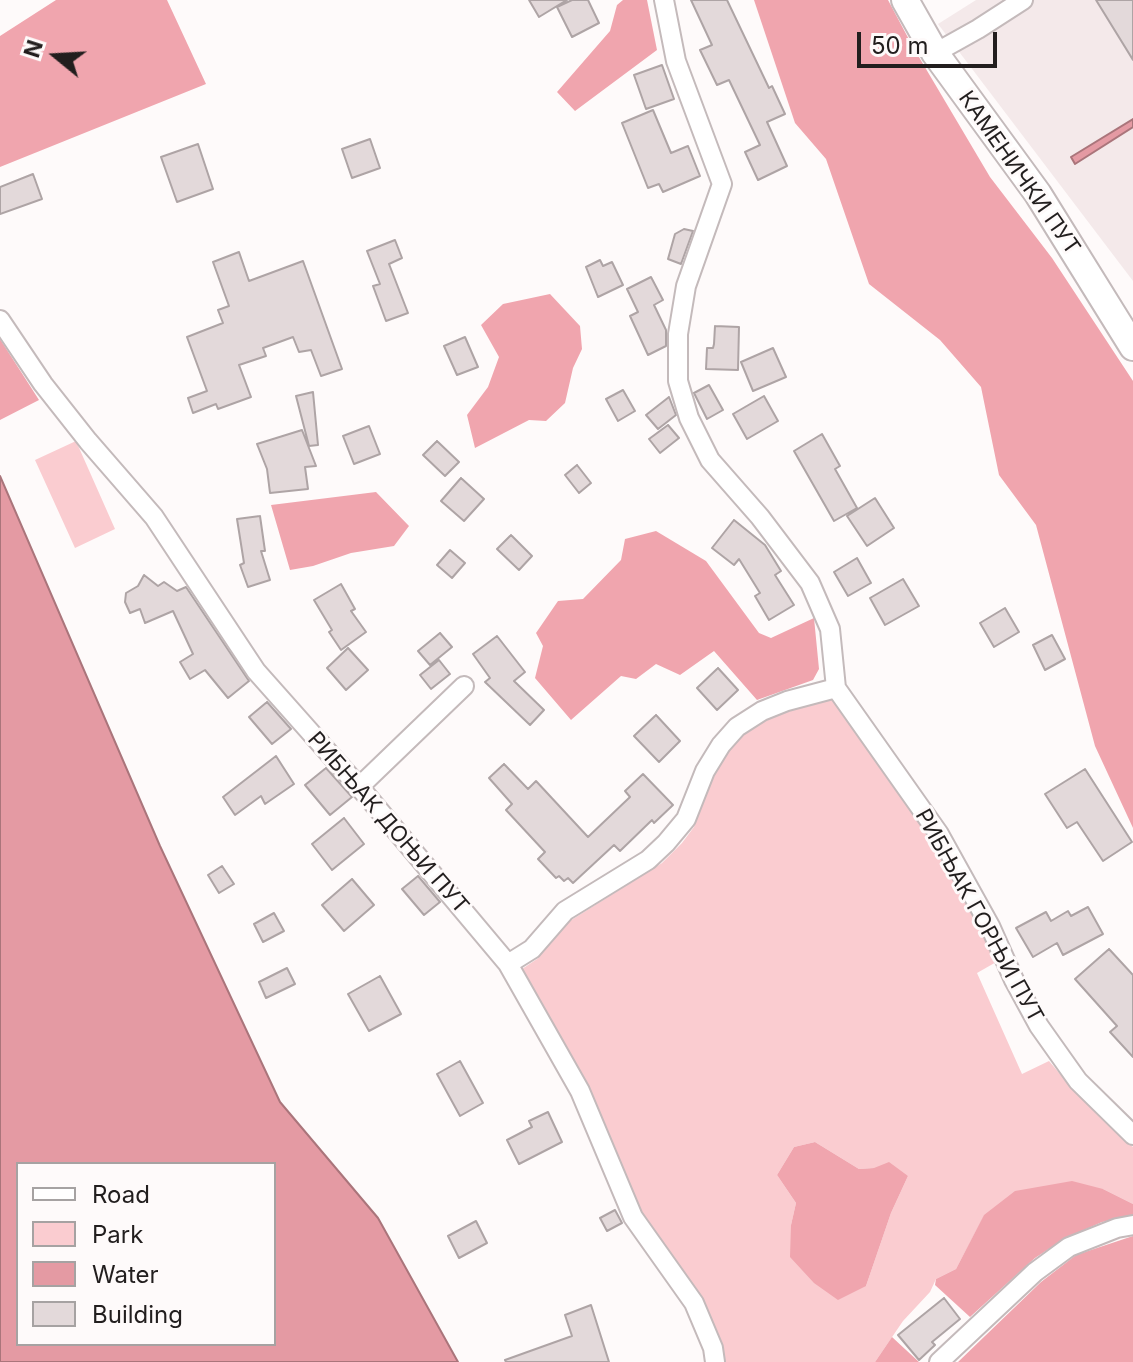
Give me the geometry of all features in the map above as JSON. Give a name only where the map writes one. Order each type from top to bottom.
[{"type":"main road","name":"КАМЕНИЧКИ ПУТ","points":[[905,0],[935,53],[1038,194],[1133,347]]},
{"type":"street","name":"РИБЊАК ГОРЊИ ПУТ","points":[[664,0],[676,61],[722,184],[686,286],[678,334],[678,381],[689,418],[710,460],[760,517],[810,583],[830,629],[836,688],[939,834],[990,926],[1039,1026],[1078,1081],[1133,1135]]},
{"type":"street","points":[[935,53],[1023,0]]},
{"type":"street","name":"РИБЊАК ДОЊИ ПУТ","points":[[0,320],[52,395],[154,517],[256,671],[359,787],[508,964],[580,1091],[633,1217],[694,1303],[713,1348],[715,1362]]},
{"type":"street","points":[[359,787],[464,686]]},
{"type":"street","points":[[508,964],[532,949],[565,911],[648,860],[666,843],[686,819],[705,771],[737,727],[762,711],[787,701],[836,688]]},
{"type":"street","points":[[939,1362],[1035,1272],[1069,1247],[1133,1225]]},
{"type":"shaded area","points":[[56,0],[167,0],[206,84],[0,167],[0,36]]},
{"type":"shaded area","points":[[623,0],[647,0],[657,50],[575,111],[557,92],[610,31],[617,5]]},
{"type":"shaded area","points":[[754,0],[888,0],[990,177],[1052,258],[1133,381],[1133,828],[1095,746],[1036,525],[999,475],[981,387],[940,340],[869,284],[826,159],[795,123]]},
{"type":"shaded area","points":[[976,0],[1133,0],[1133,281],[938,24]]},
{"type":"shaded area","points":[[550,294],[580,326],[582,349],[573,368],[565,403],[546,421],[529,420],[475,448],[467,415],[488,387],[499,357],[481,325],[503,304]]},
{"type":"shaded area","points":[[0,339],[39,400],[0,420]]},
{"type":"shaded area","points":[[376,492],[409,526],[394,546],[351,553],[290,570],[271,505]]},
{"type":"shaded area","points":[[656,531],[706,561],[759,633],[771,638],[814,618],[819,669],[813,680],[757,700],[714,651],[680,675],[656,664],[636,679],[621,676],[571,720],[535,678],[543,646],[536,633],[558,601],[583,599],[621,560],[625,539]]},
{"type":"shaded area","points":[[815,1142],[859,1169],[874,1168],[889,1162],[908,1176],[891,1213],[866,1286],[838,1300],[814,1283],[790,1257],[791,1225],[796,1203],[777,1175],[794,1147]]},
{"type":"shaded area","points":[[1072,1181],[1103,1189],[1133,1204],[1133,1217],[1102,1222],[1064,1239],[1035,1258],[970,1317],[935,1285],[936,1279],[956,1269],[984,1215],[1015,1191]]},
{"type":"shaded area","points":[[1133,1236],[1133,1362],[958,1362],[1041,1282],[1076,1255]]},
{"type":"shaded area","points":[[892,1337],[919,1362],[875,1362]]},
{"type":"green space","points":[[76,441],[115,529],[75,548],[35,460]]},
{"type":"green space","points":[[833,696],[930,834],[964,891],[998,961],[977,973],[1022,1074],[1049,1061],[1072,1088],[1133,1147],[1133,1204],[1103,1189],[984,1216],[956,1269],[936,1279],[930,1292],[903,1321],[875,1362],[720,1362],[649,1233],[626,1184],[593,1097],[522,969],[537,959],[565,924],[662,863],[694,827],[712,777],[741,733],[781,712]],"holes":[[[815,1142],[859,1169],[874,1168],[908,1176],[891,1213],[866,1286],[791,1225],[796,1203],[777,1175],[794,1147]]]},
{"type":"water","points":[[1133,119],[1133,127],[1075,164],[1071,157]]},
{"type":"water","points":[[0,476],[160,846],[280,1102],[378,1218],[458,1362],[0,1362]]},
{"type":"building","points":[[529,0],[567,0],[539,17]]},
{"type":"building","points":[[572,0],[588,0],[599,23],[572,37],[557,7]]},
{"type":"building","points":[[691,0],[727,0],[769,88],[772,86],[785,114],[767,122],[787,166],[758,180],[745,152],[760,145],[729,80],[717,85],[700,50],[712,45]]},
{"type":"building","points":[[1096,0],[1133,0],[1133,60]]},
{"type":"building","points":[[662,65],[674,99],[646,109],[634,75]]},
{"type":"building","points":[[653,110],[671,153],[688,146],[700,176],[663,192],[659,184],[648,188],[622,123]]},
{"type":"building","points":[[370,139],[380,168],[352,178],[342,149]]},
{"type":"building","points":[[198,144],[213,189],[177,202],[161,157]]},
{"type":"building","points":[[33,174],[42,199],[0,214],[0,187]]},
{"type":"building","points":[[684,229],[693,231],[681,264],[668,259],[675,234]]},
{"type":"building","points":[[395,240],[402,258],[389,264],[408,313],[386,321],[373,286],[380,284],[367,251]]},
{"type":"building","points":[[239,252],[249,281],[303,261],[342,369],[321,376],[311,350],[299,352],[293,337],[263,348],[266,356],[239,365],[251,397],[218,409],[216,404],[193,413],[188,398],[207,391],[187,337],[223,323],[218,310],[229,306],[213,262]]},
{"type":"building","points":[[600,260],[603,266],[612,262],[623,285],[598,297],[586,267]]},
{"type":"building","points":[[651,277],[663,300],[654,305],[666,330],[666,346],[648,355],[630,316],[638,312],[627,289]]},
{"type":"building","points":[[715,326],[739,327],[738,370],[706,369],[707,348],[713,348]]},
{"type":"building","points":[[465,337],[478,367],[457,375],[444,346]]},
{"type":"building","points":[[773,348],[786,377],[753,391],[741,362]]},
{"type":"building","points":[[709,385],[723,410],[707,419],[694,393]]},
{"type":"building","points":[[623,390],[635,411],[618,421],[606,399]]},
{"type":"building","points":[[313,392],[318,445],[309,446],[296,396]]},
{"type":"building","points":[[764,396],[778,421],[747,439],[733,414]]},
{"type":"building","points":[[669,397],[676,415],[658,429],[646,415]]},
{"type":"building","points":[[668,425],[679,438],[660,453],[649,439]]},
{"type":"building","points":[[369,426],[380,454],[354,464],[343,436]]},
{"type":"building","points":[[302,430],[316,466],[305,467],[308,489],[270,493],[267,469],[257,444]]},
{"type":"building","points":[[822,434],[840,466],[835,469],[857,508],[834,521],[794,451]]},
{"type":"building","points":[[437,441],[459,462],[445,476],[423,455]]},
{"type":"building","points":[[577,465],[591,483],[579,493],[565,475]]},
{"type":"building","points":[[461,478],[484,499],[464,521],[441,501]]},
{"type":"building","points":[[875,498],[894,528],[867,546],[847,516]]},
{"type":"building","points":[[260,516],[265,551],[261,551],[270,580],[248,587],[240,565],[244,563],[237,519]]},
{"type":"building","points":[[734,520],[765,545],[781,571],[775,575],[794,605],[769,620],[755,596],[760,593],[739,559],[734,565],[712,548]]},
{"type":"building","points":[[511,535],[532,556],[519,570],[497,549]]},
{"type":"building","points":[[450,550],[465,563],[452,578],[437,565]]},
{"type":"building","points":[[857,558],[871,583],[848,596],[834,572]]},
{"type":"building","points":[[144,575],[158,586],[164,582],[177,591],[186,587],[249,681],[228,698],[205,670],[190,679],[180,662],[193,654],[173,611],[145,623],[140,609],[130,613],[125,602],[126,593],[138,586]]},
{"type":"building","points":[[903,579],[919,606],[885,625],[870,598]]},
{"type":"building","points":[[341,584],[355,609],[351,611],[366,632],[341,650],[314,600]]},
{"type":"building","points":[[1005,608],[1019,632],[994,647],[980,623]]},
{"type":"building","points":[[440,633],[452,647],[430,665],[418,651]]},
{"type":"building","points":[[1052,635],[1065,659],[1045,670],[1033,645]]},
{"type":"building","points":[[497,636],[525,672],[514,681],[544,710],[530,725],[485,682],[490,678],[473,654]]},
{"type":"building","points":[[348,648],[368,670],[346,690],[327,668]]},
{"type":"building","points":[[439,660],[450,674],[431,689],[420,675]]},
{"type":"building","points":[[718,668],[738,690],[717,710],[697,688]]},
{"type":"building","points":[[267,702],[291,729],[272,744],[249,717]]},
{"type":"building","points":[[656,715],[680,741],[659,762],[634,736]]},
{"type":"building","points":[[276,756],[294,784],[265,804],[261,796],[235,815],[223,797]]},
{"type":"building","points":[[504,764],[528,789],[536,781],[588,837],[630,797],[625,791],[643,774],[673,805],[654,823],[652,820],[620,851],[614,845],[573,883],[568,878],[564,881],[559,876],[556,878],[538,859],[545,852],[506,810],[512,804],[489,778]]},
{"type":"building","points":[[326,768],[352,797],[330,815],[305,785]]},
{"type":"building","points":[[1085,769],[1132,842],[1103,861],[1077,822],[1067,828],[1045,794]]},
{"type":"building","points":[[344,818],[364,844],[332,870],[312,844]]},
{"type":"building","points":[[222,866],[234,884],[219,893],[208,875]]},
{"type":"building","points":[[418,876],[440,902],[424,915],[402,889]]},
{"type":"building","points":[[352,879],[374,905],[344,931],[322,905]]},
{"type":"building","points":[[1088,907],[1103,934],[1063,955],[1057,943],[1033,957],[1016,928],[1046,912],[1051,921],[1068,911],[1071,916]]},
{"type":"building","points":[[274,913],[284,931],[263,942],[254,924]]},
{"type":"building","points":[[1109,949],[1133,975],[1133,1057],[1110,1032],[1117,1026],[1075,979]]},
{"type":"building","points":[[287,968],[295,984],[266,998],[259,982]]},
{"type":"building","points":[[380,976],[401,1014],[369,1031],[348,994]]},
{"type":"building","points":[[460,1061],[483,1103],[460,1116],[437,1074]]},
{"type":"building","points":[[548,1112],[562,1142],[519,1164],[507,1140],[532,1127],[529,1121]]},
{"type":"building","points":[[615,1210],[622,1223],[607,1231],[600,1218]]},
{"type":"building","points":[[476,1221],[487,1243],[459,1258],[448,1236]]},
{"type":"building","points":[[944,1298],[960,1319],[932,1342],[935,1345],[919,1360],[898,1335]]},
{"type":"building","points":[[591,1305],[609,1362],[506,1362],[572,1336],[565,1315]]}]
